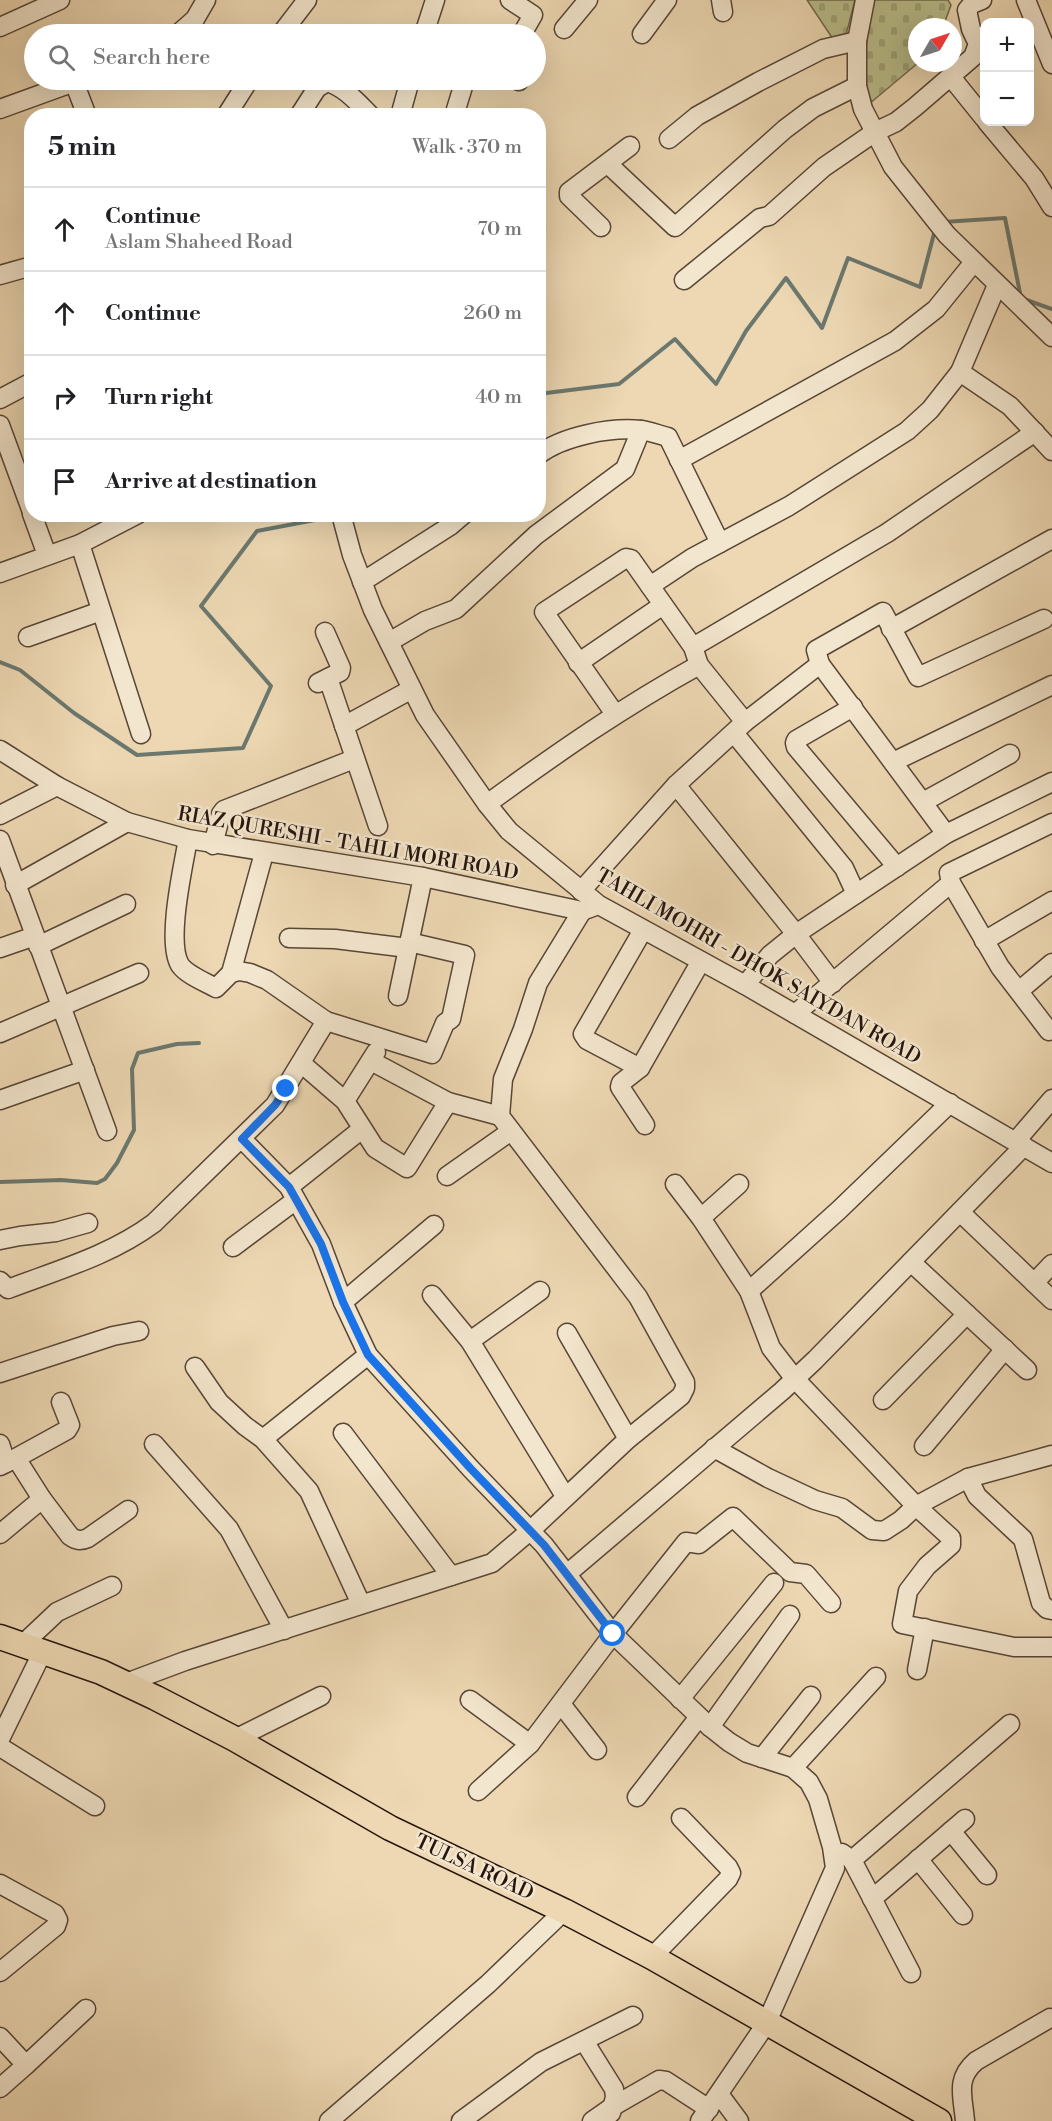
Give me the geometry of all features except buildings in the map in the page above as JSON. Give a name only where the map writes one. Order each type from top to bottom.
[{"type":"main road","name":"TULSA ROAD","points":[[21,1645],[126,1683],[235,1739],[390,1828],[564,1911],[652,1957],[939,2121]]},
{"type":"street","points":[[0,27],[60,0]]},
{"type":"street","points":[[189,24],[195,19],[206,0]]},
{"type":"street","points":[[289,24],[307,0]]},
{"type":"street","points":[[427,24],[435,0]]},
{"type":"street","points":[[510,0],[533,15],[528,24]]},
{"type":"street","points":[[564,29],[588,0]]},
{"type":"street","points":[[642,34],[667,0]]},
{"type":"street","points":[[865,0],[857,41],[856,86],[863,109],[893,167],[947,235],[1052,337]]},
{"type":"street","points":[[684,280],[760,218],[769,216],[824,167],[875,132],[896,122],[973,57],[978,44],[971,29],[967,10],[972,4],[982,0]]},
{"type":"street","points":[[1026,0],[1052,64]]},
{"type":"street","points":[[669,139],[696,116],[758,82],[823,50],[857,41]]},
{"type":"street","points":[[951,77],[980,113]]},
{"type":"street","points":[[608,164],[675,227],[785,129],[813,108],[856,86]]},
{"type":"street","points":[[0,109],[50,90]]},
{"type":"street","points":[[77,90],[84,108]]},
{"type":"street","points":[[231,108],[243,90]]},
{"type":"street","points":[[304,108],[316,90]]},
{"type":"street","points":[[343,90],[363,108]]},
{"type":"street","points":[[402,108],[407,90]]},
{"type":"street","points":[[456,108],[462,90]]},
{"type":"street","points":[[991,126],[1034,178],[1052,207]]},
{"type":"street","points":[[601,227],[569,196],[569,192],[630,146]]},
{"type":"street","points":[[679,460],[895,341],[936,309],[974,262]]},
{"type":"street","points":[[0,274],[24,268]]},
{"type":"street","points":[[650,586],[692,558],[789,506],[907,431],[930,410],[960,372],[997,285]]},
{"type":"street","points":[[960,372],[1010,406],[1052,452]]},
{"type":"street","points":[[0,399],[24,386]]},
{"type":"street","points":[[0,425],[7,464],[24,497]]},
{"type":"street","points":[[546,451],[564,441],[612,430],[641,430],[668,437],[720,543]]},
{"type":"street","points":[[389,642],[424,621],[456,609],[536,535],[625,469],[641,430]]},
{"type":"street","points":[[693,647],[887,533],[1035,432]]},
{"type":"street","points":[[35,522],[47,555]]},
{"type":"street","points":[[0,573],[80,544],[123,522]]},
{"type":"street","name":"TAHLI MOHRI - DHOK SAIYDAN ROAD","points":[[343,522],[362,582],[425,715],[487,804],[509,831],[581,891],[590,908],[644,930],[745,985],[1052,1163]]},
{"type":"street","points":[[362,582],[455,522]]},
{"type":"street","points":[[891,628],[1052,539]]},
{"type":"street","points":[[80,544],[141,734]]},
{"type":"street","points":[[615,714],[544,615],[545,610],[626,558],[631,559],[693,647],[699,665],[739,727],[844,868],[856,894]]},
{"type":"street","points":[[578,663],[663,605]]},
{"type":"street","points":[[28,637],[101,611]]},
{"type":"street","points":[[946,834],[820,664],[816,651],[883,612],[918,678],[1044,619]]},
{"type":"street","points":[[325,632],[341,668],[340,672],[322,681],[344,726],[378,826]]},
{"type":"street","points":[[581,891],[676,785],[739,727],[820,664]]},
{"type":"street","points":[[487,804],[615,714],[699,665]]},
{"type":"street","points":[[893,762],[1052,685]]},
{"type":"street","points":[[344,726],[412,689]]},
{"type":"street","points":[[853,707],[796,740],[796,747],[897,867]]},
{"type":"street","name":"RIAZ QURESHI - TAHLI MORI ROAD","points":[[0,750],[57,786],[128,822],[188,839],[213,845],[423,877],[590,908]]},
{"type":"street","points":[[923,802],[1010,754]]},
{"type":"street","points":[[213,845],[224,810],[354,759]]},
{"type":"street","points":[[745,985],[770,955],[796,934],[946,834],[1052,782]]},
{"type":"street","points":[[676,785],[833,983]]},
{"type":"street","points":[[0,814],[57,786]]},
{"type":"street","points":[[9,879],[128,822]]},
{"type":"street","points":[[1049,1031],[1000,967],[951,883],[949,873],[1052,823]]},
{"type":"street","points":[[188,839],[177,901],[176,955],[181,966],[187,971],[216,988],[231,973],[264,853]]},
{"type":"street","points":[[0,840],[9,879],[36,941],[107,1131]]},
{"type":"street","points":[[398,996],[423,877]]},
{"type":"street","points":[[795,1014],[951,883]]},
{"type":"street","points":[[984,941],[1052,902]]},
{"type":"street","points":[[0,948],[36,941],[126,904]]},
{"type":"street","points":[[500,1116],[503,1079],[538,983],[590,908]]},
{"type":"street","points":[[640,1068],[586,1040],[583,1034],[644,930]]},
{"type":"street","points":[[231,973],[239,971],[267,980],[326,1021],[432,1054],[445,1023],[451,1019],[465,955],[409,945],[289,938]]},
{"type":"street","points":[[645,1125],[620,1086],[621,1083],[640,1068],[701,961]]},
{"type":"street","points":[[1019,991],[1052,963]]},
{"type":"street","points":[[0,1034],[139,973]]},
{"type":"street","points":[[0,1281],[8,1289],[97,1256],[139,1234],[242,1139],[275,1105],[326,1021]]},
{"type":"street","points":[[345,1101],[385,1038]]},
{"type":"street","points":[[126,1683],[185,1661],[492,1563],[531,1530],[628,1439],[681,1396],[685,1388],[685,1382],[638,1297],[500,1116],[448,1102],[371,1061]]},
{"type":"street","points":[[301,1063],[345,1101],[375,1148],[406,1168],[448,1102]]},
{"type":"street","points":[[0,1100],[84,1070]]},
{"type":"street","points":[[567,1574],[795,1379],[960,1212],[1020,1144],[1052,1100]]},
{"type":"street","points":[[749,1291],[839,1210],[950,1103]]},
{"type":"street","points":[[233,1247],[362,1129]]},
{"type":"street","points":[[447,1176],[511,1131]]},
{"type":"street","points":[[242,1139],[293,1193],[321,1244],[343,1302],[368,1355],[471,1469],[531,1530],[613,1634],[704,1722],[747,1753],[794,1768],[809,1782],[818,1799],[836,1868],[766,2024],[709,2108]]},
{"type":"street","points":[[675,1184],[701,1218],[749,1291],[771,1348],[795,1379],[916,1506],[951,1538],[951,1545],[927,1566],[908,1591],[902,1624],[1014,1647],[1052,1647]]},
{"type":"street","points":[[701,1218],[740,1184]]},
{"type":"street","points":[[960,1212],[1052,1300]]},
{"type":"street","points":[[0,1240],[56,1232],[88,1222]]},
{"type":"street","points":[[343,1302],[434,1225]]},
{"type":"street","points":[[911,1262],[1027,1370]]},
{"type":"street","points":[[1034,1283],[1052,1264]]},
{"type":"street","points":[[470,1341],[540,1291]]},
{"type":"street","points":[[432,1295],[470,1341],[565,1496]]},
{"type":"street","points":[[884,1400],[967,1314]]},
{"type":"street","points":[[0,1373],[113,1336],[139,1331]]},
{"type":"street","points":[[567,1333],[628,1439]]},
{"type":"street","points":[[924,1446],[1005,1350]]},
{"type":"street","points":[[263,1439],[368,1355]]},
{"type":"street","points":[[195,1367],[219,1402],[263,1439],[309,1491],[361,1604]]},
{"type":"street","points":[[7,1462],[67,1430],[70,1425],[60,1402]]},
{"type":"street","points":[[344,1432],[451,1576]]},
{"type":"street","points":[[0,1444],[7,1462],[42,1499],[70,1536],[82,1541],[128,1510]]},
{"type":"street","points":[[154,1444],[229,1529],[284,1630]]},
{"type":"street","points":[[714,1448],[806,1496],[842,1508],[872,1530],[884,1531],[916,1506],[968,1478],[1052,1455]]},
{"type":"street","points":[[968,1478],[977,1496],[1023,1539],[1041,1603],[1047,1609],[1052,1610]]},
{"type":"street","points":[[0,1534],[42,1499]]},
{"type":"street","points":[[478,1791],[530,1744],[686,1542],[699,1544],[733,1517],[790,1572],[806,1574],[831,1603]]},
{"type":"street","points":[[680,1699],[774,1583]]},
{"type":"street","points":[[0,1738],[21,1645],[57,1612],[112,1586]]},
{"type":"street","points":[[637,1797],[704,1722],[790,1615]]},
{"type":"street","points":[[917,1670],[925,1628]]},
{"type":"street","points":[[794,1768],[876,1677]]},
{"type":"street","points":[[235,1739],[321,1696]]},
{"type":"street","points":[[762,1758],[811,1696]]},
{"type":"street","points":[[471,1700],[530,1744]]},
{"type":"street","points":[[561,1704],[597,1750]]},
{"type":"street","points":[[852,1860],[1010,1724]]},
{"type":"street","points":[[0,1747],[95,1806]]},
{"type":"street","points":[[652,1957],[728,1879],[731,1873],[728,1867],[681,1818]]},
{"type":"street","points":[[872,1899],[965,1819]]},
{"type":"street","points":[[951,1831],[987,1875]]},
{"type":"street","points":[[832,1848],[852,1860],[911,1973]]},
{"type":"street","points":[[918,1859],[963,1915]]},
{"type":"street","points":[[0,1884],[55,1914],[58,1920],[56,1926],[0,1972]]},
{"type":"street","points":[[329,2121],[488,1984],[564,1911]]},
{"type":"street","points":[[0,2088],[86,2009]]},
{"type":"street","points":[[461,2121],[541,2062],[633,2016]]},
{"type":"street","points":[[965,2121],[962,2080],[966,2070],[976,2061],[1050,2018]]},
{"type":"street","points":[[0,2037],[26,2065]]},
{"type":"street","points":[[584,2041],[614,2089],[615,2097],[611,2114]]},
{"type":"street","points":[[592,2121],[611,2114],[659,2080],[666,2081],[709,2108],[739,2121]]},
{"type":"green space","points":[[807,0],[855,0],[846,35],[833,39]]},
{"type":"green space","points":[[869,0],[948,0],[951,5],[946,18],[908,18],[908,71],[863,109],[859,52]]},
{"type":"waterway","points":[[943,222],[1005,218],[1021,298],[1052,309]]},
{"type":"waterway","points":[[546,393],[619,384],[675,339],[716,384],[746,331],[786,278],[822,328],[848,258],[920,287],[935,230]]},
{"type":"waterway","points":[[0,662],[20,670],[74,713],[137,755],[243,748],[271,686],[201,606],[257,531],[304,522]]},
{"type":"waterway","points":[[0,1182],[61,1180],[97,1183],[105,1179],[117,1163],[134,1130],[132,1069],[138,1053],[177,1044],[199,1043]]},
{"type":"route","points":[[286,1089],[275,1105],[242,1139],[289,1187],[321,1244],[343,1302],[368,1355],[471,1469],[531,1530],[613,1634]]}]
